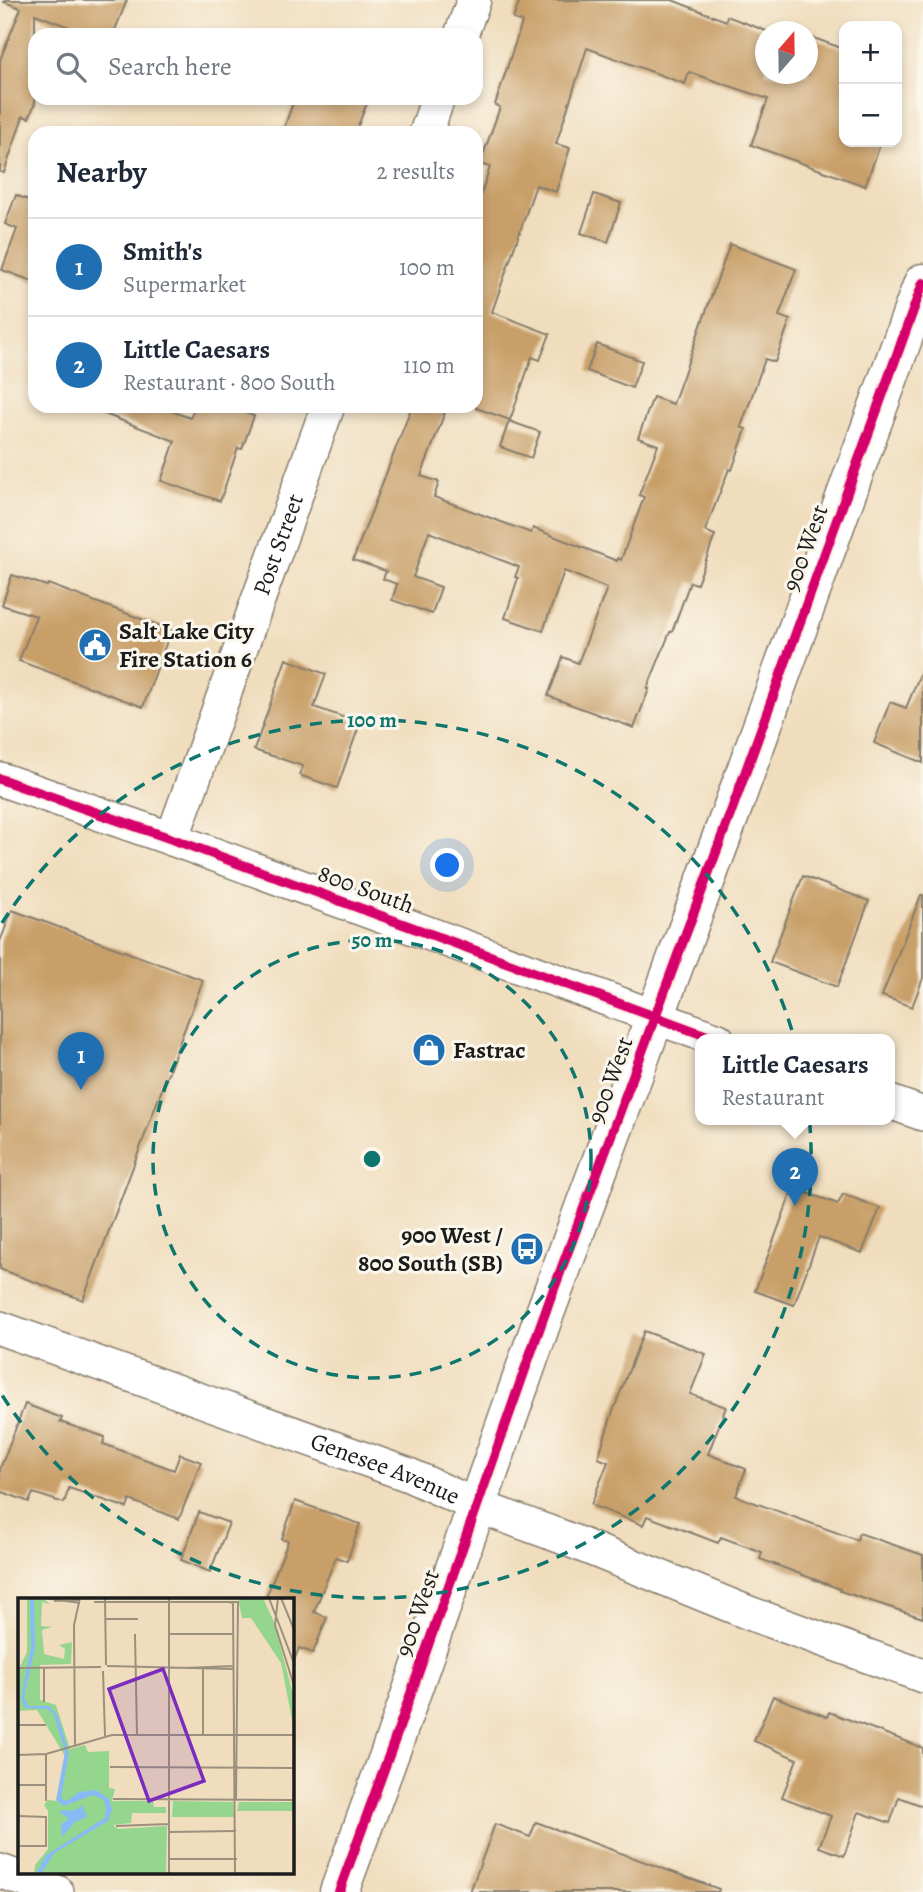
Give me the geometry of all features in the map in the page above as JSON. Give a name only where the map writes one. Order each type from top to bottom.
[{"type":"main road","name":"900 West","points":[[339,1892],[547,1308],[656,1017],[923,283]]},
{"type":"street","points":[[464,28],[474,0]]},
{"type":"street","points":[[428,126],[436,105]]},
{"type":"street","name":"Post Street","points":[[172,839],[325,413]]},
{"type":"street","name":"800 South","points":[[0,779],[172,839],[702,1034]]},
{"type":"street","points":[[895,1104],[923,1114]]},
{"type":"street","name":"Genesee Avenue","points":[[0,1328],[409,1475],[477,1506],[562,1537],[749,1613],[923,1676]]},
{"type":"street","points":[[0,1871],[57,1892]]},
{"type":"building","points":[[127,0],[116,28],[72,28],[35,14],[35,28],[28,28],[28,105],[34,105],[29,118],[23,116],[4,173],[0,172],[0,60],[21,8],[4,2]]},
{"type":"building","points":[[520,0],[672,0],[726,21],[727,16],[755,27],[755,84],[818,84],[818,40],[839,47],[839,147],[879,147],[865,186],[751,145],[768,99],[689,72],[685,84],[587,48],[556,144],[570,148],[556,192],[536,185],[492,312],[550,334],[540,360],[532,357],[510,420],[483,410],[483,188],[490,167],[483,165],[483,155],[500,107],[495,105],[522,22],[513,19]]},
{"type":"building","points":[[292,105],[366,105],[358,126],[285,126]]},
{"type":"building","points":[[594,194],[621,203],[608,242],[581,233]]},
{"type":"building","points":[[16,195],[28,200],[28,279],[2,270],[17,229],[5,224]]},
{"type":"building","points":[[730,244],[796,269],[779,316],[790,320],[775,362],[765,359],[741,427],[746,429],[732,470],[729,469],[705,531],[715,535],[697,584],[690,582],[634,728],[548,696],[563,657],[578,663],[607,588],[564,571],[543,631],[505,618],[519,567],[429,532],[413,577],[441,587],[432,614],[392,600],[397,584],[383,579],[386,571],[353,560],[409,413],[445,413],[421,476],[439,482],[434,497],[531,533],[533,528],[617,561],[618,558],[621,560],[644,497],[639,495],[658,445],[638,438],[653,397],[673,404]]},
{"type":"building","points":[[597,344],[642,361],[632,388],[587,371]]},
{"type":"building","points":[[102,413],[177,413],[190,418],[192,413],[245,413],[254,416],[242,449],[238,448],[220,501],[161,481],[175,441]]},
{"type":"building","points":[[509,421],[540,432],[531,458],[500,447]]},
{"type":"building","name":"Salt Lake City Fire Station 6","points":[[12,575],[47,586],[48,584],[171,630],[143,707],[19,661],[36,616],[2,605]]},
{"type":"building","points":[[286,659],[326,674],[314,707],[360,723],[337,788],[299,775],[303,766],[254,750]]},
{"type":"building","points":[[923,667],[923,763],[874,743],[890,702],[906,708]]},
{"type":"building","points":[[803,876],[869,901],[837,987],[770,962]]},
{"type":"building","points":[[921,895],[923,978],[912,1007],[882,996]]},
{"type":"building","points":[[12,910],[203,980],[83,1300],[0,1269],[0,942]]},
{"type":"building","points":[[793,1188],[838,1204],[843,1194],[880,1208],[862,1253],[819,1237],[794,1305],[755,1291]]},
{"type":"building","points":[[644,1331],[706,1354],[690,1394],[726,1407],[708,1454],[746,1469],[736,1496],[857,1540],[859,1533],[923,1555],[923,1618],[840,1591],[760,1559],[762,1552],[721,1537],[718,1543],[647,1516],[643,1525],[591,1505],[608,1462],[598,1458]]},
{"type":"building","points":[[25,1404],[62,1418],[60,1422],[105,1437],[103,1444],[174,1470],[180,1454],[201,1462],[179,1519],[130,1500],[127,1508],[69,1488],[64,1503],[33,1493],[29,1502],[0,1491],[0,1469]]},
{"type":"building","points":[[295,1501],[360,1524],[347,1561],[336,1557],[314,1612],[327,1617],[313,1653],[299,1648],[294,1660],[294,1598],[266,1598],[288,1541],[282,1539]]},
{"type":"building","points":[[199,1512],[229,1523],[210,1572],[181,1560]]},
{"type":"building","points":[[773,1696],[827,1717],[829,1712],[923,1748],[923,1806],[899,1797],[890,1823],[859,1812],[844,1856],[819,1847],[831,1816],[782,1797],[797,1759],[754,1741]]},
{"type":"building","points":[[536,1822],[719,1889],[718,1892],[470,1892],[495,1824],[530,1837]]},
{"type":"cycle path","points":[[339,1892],[542,1321],[923,283]]},
{"type":"cycle path","points":[[0,779],[172,839],[702,1034]]},
{"type":"place","name":"Salt Lake City Fire Station 6","points":[[95,645]]},
{"type":"place","name":"Fastrac","points":[[429,1050]]},
{"type":"place","name":"Smith's","points":[[81,1090]]},
{"type":"place","name":"Little Caesars","points":[[795,1206]]},
{"type":"place","name":"900 West / 800 South (SB)","points":[[527,1249]]}]
